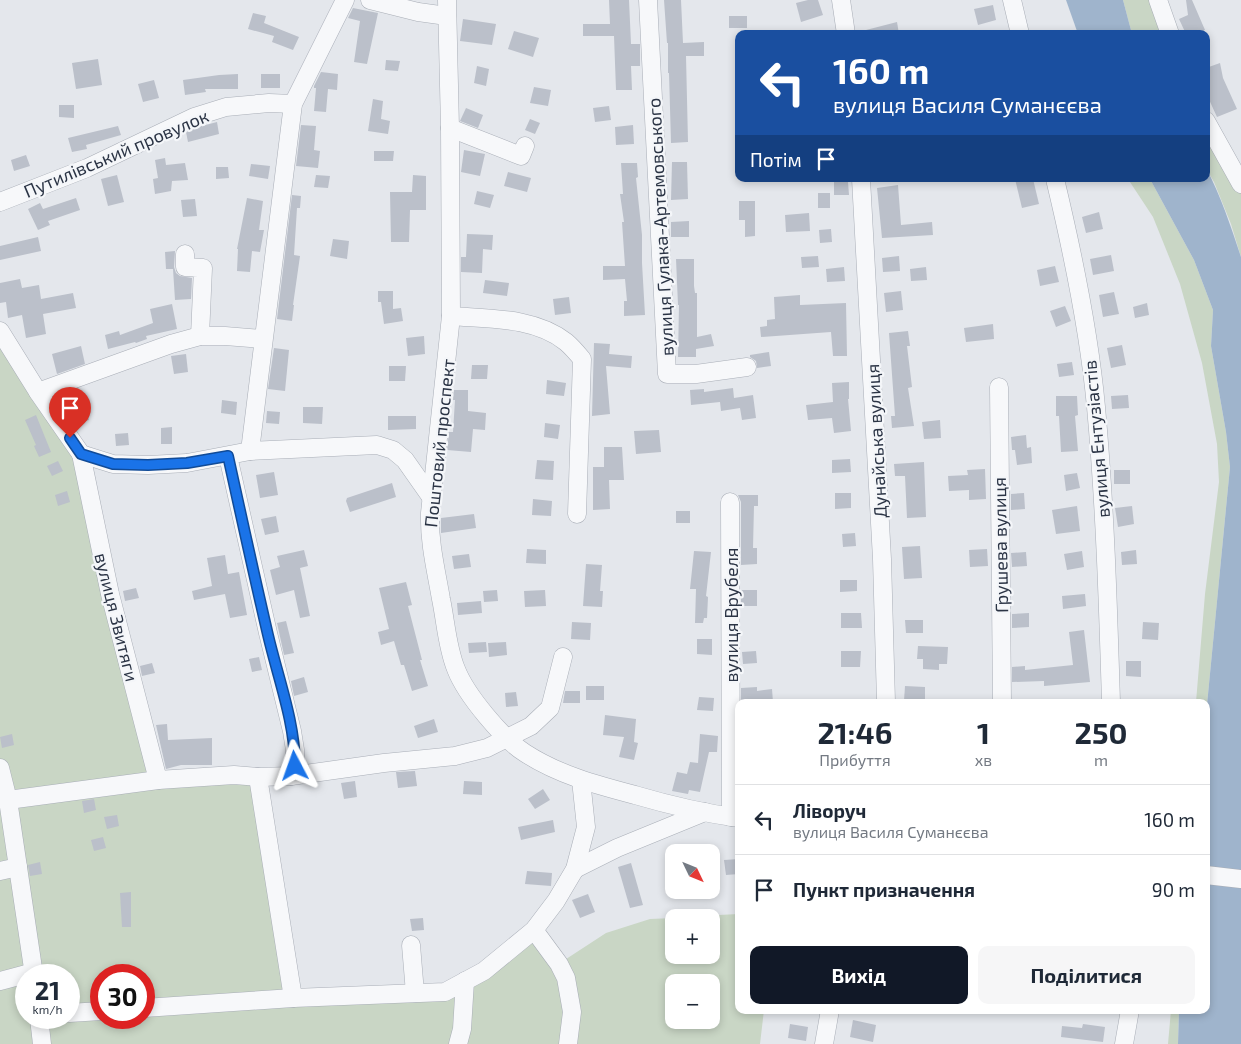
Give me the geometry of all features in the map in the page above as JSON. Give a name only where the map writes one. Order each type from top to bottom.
[{"type":"street","points":[[250,451],[293,104],[345,0]]},
{"type":"street","points":[[370,0],[418,12],[447,8]]},
{"type":"street","name":"вулиця Гулака-Артемовського","points":[[648,0],[667,374],[696,374],[747,367]]},
{"type":"street","points":[[841,0],[845,30]]},
{"type":"street","points":[[1012,0],[1019,30]]},
{"type":"street","points":[[1158,0],[1169,30]]},
{"type":"street","name":"Поштовий проспект","points":[[447,8],[452,316],[429,534],[447,639],[456,670],[471,697],[507,738],[524,753],[551,768],[581,780],[684,809],[735,818]]},
{"type":"street","name":"Путилівський провулок","points":[[0,202],[87,168],[194,117],[226,107],[269,102],[293,104]]},
{"type":"street","points":[[1210,127],[1241,184]]},
{"type":"street","points":[[450,128],[521,156],[525,146]]},
{"type":"street","name":"Дунайська вулиця","points":[[861,182],[882,559],[886,699]]},
{"type":"street","name":"вулиця Ентузіастів","points":[[1056,182],[1082,300],[1096,406],[1111,699]]},
{"type":"street","points":[[185,254],[185,267],[203,268],[200,336]]},
{"type":"street","points":[[452,316],[500,320],[533,326],[567,342],[582,359],[577,514]]},
{"type":"street","points":[[0,331],[38,392],[81,454],[113,464],[148,465],[187,463],[250,451],[377,445],[393,450],[405,460],[432,497]]},
{"type":"street","points":[[38,392],[171,344],[200,336],[263,339]]},
{"type":"street","name":"Грушева вулиця","points":[[999,387],[1002,699]]},
{"type":"street","name":"вулиця Звитяги","points":[[81,454],[110,594],[158,780]]},
{"type":"street","points":[[228,456],[292,731],[295,766],[291,776]]},
{"type":"street","name":"вулиця Врубеля","points":[[730,502],[735,818]]},
{"type":"street","points":[[8,800],[158,780],[234,775],[258,777],[291,776],[384,763],[455,756],[486,748],[531,726],[550,708],[563,658]]},
{"type":"street","points":[[0,768],[8,800],[33,964]]},
{"type":"street","points":[[258,777],[293,998]]},
{"type":"street","points":[[155,1007],[293,998],[446,992],[484,971],[534,930],[556,900],[575,869],[586,827],[581,780]]},
{"type":"street","points":[[575,869],[617,848],[705,812]]},
{"type":"street","points":[[0,872],[18,867]]},
{"type":"street","points":[[1210,875],[1241,879]]},
{"type":"street","points":[[534,930],[560,964],[566,978],[572,1012],[568,1044]]},
{"type":"street","points":[[411,945],[415,994]]},
{"type":"street","points":[[0,981],[15,978]]},
{"type":"street","points":[[458,1044],[462,1029],[466,981]]},
{"type":"street","points":[[824,1044],[829,1014]]},
{"type":"street","points":[[1124,1044],[1129,1014]]},
{"type":"street","points":[[41,1029],[42,1044]]},
{"type":"green space","points":[[1123,0],[1158,0],[1169,30],[1131,30]]},
{"type":"green space","points":[[1210,128],[1241,184],[1241,257],[1231,224],[1210,175]]},
{"type":"green space","points":[[1130,182],[1152,182],[1194,260],[1213,310],[1211,346],[1230,467],[1208,699],[1196,699],[1205,594],[1219,482],[1217,444],[1202,363],[1180,284],[1153,217]]},
{"type":"green space","points":[[0,331],[81,454],[158,779],[258,777],[293,998],[445,992],[534,930],[560,963],[606,933],[650,919],[665,918],[665,964],[720,964],[720,915],[735,914],[735,1014],[764,1014],[760,1044],[0,1044]]},
{"type":"green space","points":[[1171,1014],[1179,1014],[1178,1044],[1168,1044]]},
{"type":"water","points":[[1066,0],[1123,0],[1131,30],[1077,30]]},
{"type":"water","points":[[1210,177],[1221,201],[1241,257],[1241,1044],[1178,1044],[1179,1014],[1210,1014],[1210,699],[1208,699],[1230,467],[1211,346],[1213,310],[1194,260],[1152,182],[1210,182]]},
{"type":"building","points":[[609,0],[629,0],[631,44],[640,44],[640,66],[631,66],[632,90],[616,90],[614,36],[583,36],[583,24],[610,24]]},
{"type":"building","points":[[664,0],[681,0],[683,43],[704,42],[704,56],[686,56],[688,142],[671,143],[668,43]]},
{"type":"building","points":[[818,0],[823,15],[801,22],[796,3]]},
{"type":"building","points":[[1186,0],[1192,0],[1205,30],[1184,30],[1179,19],[1188,15]]},
{"type":"building","points":[[993,5],[996,20],[978,25],[974,9]]},
{"type":"building","points":[[353,8],[378,13],[367,64],[354,62],[360,21],[348,18]]},
{"type":"building","points":[[253,13],[266,16],[264,23],[299,37],[293,50],[272,42],[274,36],[248,29]]},
{"type":"building","points":[[729,16],[747,16],[747,28],[729,28]]},
{"type":"building","points":[[463,19],[496,24],[492,45],[460,41]]},
{"type":"building","points":[[897,22],[898,30],[866,30]]},
{"type":"building","points":[[514,31],[539,38],[533,57],[508,49]]},
{"type":"building","points":[[98,59],[102,85],[76,89],[72,63]]},
{"type":"building","points":[[386,60],[400,61],[398,71],[385,70]]},
{"type":"building","points":[[1220,63],[1223,78],[1237,109],[1217,117],[1210,102],[1210,67]]},
{"type":"building","points":[[477,66],[489,69],[486,86],[474,83]]},
{"type":"building","points":[[321,72],[338,74],[337,90],[328,89],[326,112],[314,111],[316,88],[314,86]]},
{"type":"building","points":[[238,74],[238,89],[205,89],[206,92],[185,95],[183,80]]},
{"type":"building","points":[[261,74],[280,74],[280,88],[261,88]]},
{"type":"building","points":[[154,80],[159,98],[143,102],[138,84]]},
{"type":"building","points":[[534,87],[551,90],[548,106],[530,103]]},
{"type":"building","points":[[373,99],[383,101],[381,119],[390,121],[388,134],[368,131]]},
{"type":"building","points":[[59,105],[74,105],[74,118],[59,117]]},
{"type":"building","points":[[609,106],[611,120],[595,122],[593,108]]},
{"type":"building","points":[[466,108],[483,115],[478,128],[460,121]]},
{"type":"building","points":[[530,119],[540,123],[535,134],[525,130]]},
{"type":"building","points":[[217,122],[219,134],[188,142],[186,132]]},
{"type":"building","points":[[301,125],[316,126],[314,150],[320,151],[318,168],[296,166]]},
{"type":"building","points":[[633,125],[634,144],[616,145],[615,127]]},
{"type":"building","points":[[118,126],[121,135],[86,145],[87,149],[72,152],[68,138]]},
{"type":"building","points":[[464,150],[485,154],[480,176],[461,172]]},
{"type":"building","points":[[374,151],[394,151],[393,161],[374,161]]},
{"type":"building","points":[[26,155],[30,166],[14,171],[11,160]]},
{"type":"building","points":[[165,158],[166,165],[185,163],[188,180],[172,181],[171,191],[155,194],[153,179],[158,178],[155,160]]},
{"type":"building","points":[[672,162],[687,162],[688,199],[671,200]]},
{"type":"building","points":[[621,163],[637,163],[638,177],[636,178],[642,235],[645,315],[624,316],[624,301],[627,301],[625,279],[603,280],[603,266],[625,266],[622,222],[624,222],[620,194],[623,194]]},
{"type":"building","points":[[251,164],[270,166],[268,179],[249,176]]},
{"type":"building","points":[[216,167],[228,167],[229,178],[216,179]]},
{"type":"building","points":[[508,172],[531,178],[527,192],[504,186]]},
{"type":"building","points":[[117,175],[124,202],[108,206],[101,179]]},
{"type":"building","points":[[316,175],[330,176],[328,188],[314,187]]},
{"type":"building","points":[[413,175],[426,176],[426,210],[410,210],[409,242],[391,242],[390,192],[412,192]]},
{"type":"building","points":[[834,182],[848,182],[849,195],[834,195]]},
{"type":"building","points":[[1016,182],[1034,182],[1039,204],[1022,208]]},
{"type":"building","points":[[898,185],[901,225],[932,222],[933,235],[882,238],[877,188]]},
{"type":"building","points":[[477,191],[494,195],[490,208],[474,204]]},
{"type":"building","points":[[818,193],[830,193],[830,208],[818,208]]},
{"type":"building","points":[[292,195],[301,196],[300,208],[297,208],[294,255],[300,256],[292,321],[277,319]]},
{"type":"building","points":[[76,198],[80,210],[48,221],[50,225],[38,230],[28,209],[40,203],[43,209]]},
{"type":"building","points":[[247,198],[263,201],[259,230],[264,230],[260,252],[252,251],[250,272],[237,271],[237,249]]},
{"type":"building","points":[[195,199],[197,216],[183,217],[181,200]]},
{"type":"building","points":[[739,201],[755,201],[755,236],[745,237],[745,220],[739,220]]},
{"type":"building","points":[[1099,212],[1103,229],[1086,233],[1082,217]]},
{"type":"building","points":[[809,213],[810,231],[786,232],[785,215]]},
{"type":"building","points":[[689,221],[689,237],[671,237],[671,222]]},
{"type":"building","points":[[831,229],[832,242],[820,243],[819,230]]},
{"type":"building","points":[[467,234],[493,235],[492,250],[483,249],[482,273],[461,272],[461,257],[466,257]]},
{"type":"building","points":[[38,237],[41,251],[0,260],[0,246]]},
{"type":"building","points":[[333,239],[349,241],[347,259],[330,256]]},
{"type":"building","points":[[175,251],[174,267],[176,273],[180,276],[192,278],[191,299],[175,300],[173,269],[166,269],[165,252]]},
{"type":"building","points":[[1111,255],[1114,271],[1093,275],[1090,259]]},
{"type":"building","points":[[818,256],[819,267],[802,268],[801,257]]},
{"type":"building","points":[[899,256],[900,271],[883,272],[882,258]]},
{"type":"building","points":[[676,259],[694,259],[694,286],[695,293],[697,293],[697,337],[711,334],[714,346],[696,349],[696,357],[678,357],[679,305]]},
{"type":"building","points":[[1055,266],[1059,282],[1040,286],[1037,270]]},
{"type":"building","points":[[844,267],[845,281],[827,282],[826,269]]},
{"type":"building","points":[[926,267],[927,280],[911,281],[910,269]]},
{"type":"building","points":[[20,279],[22,288],[39,285],[41,299],[73,293],[76,308],[43,314],[46,334],[26,338],[22,315],[8,318],[6,302],[0,303],[0,283]]},
{"type":"building","points":[[485,280],[509,283],[507,296],[483,293]]},
{"type":"building","points":[[378,291],[393,291],[393,309],[401,308],[403,321],[384,324],[381,302],[378,302]]},
{"type":"building","points":[[901,291],[903,310],[886,312],[884,293]]},
{"type":"building","points":[[1114,292],[1119,314],[1103,317],[1099,295]]},
{"type":"building","points":[[800,295],[800,305],[846,303],[847,356],[833,356],[831,332],[761,337],[760,327],[767,326],[767,320],[775,319],[774,297]]},
{"type":"building","points":[[569,297],[571,313],[555,315],[553,299]]},
{"type":"building","points":[[1147,303],[1149,315],[1135,318],[1133,307]]},
{"type":"building","points":[[172,304],[177,329],[146,336],[147,339],[136,343],[108,349],[105,335],[119,331],[120,335],[153,323],[150,309]]},
{"type":"building","points":[[1065,306],[1071,321],[1056,327],[1050,311]]},
{"type":"building","points":[[993,324],[994,339],[966,342],[964,328]]},
{"type":"building","points":[[908,331],[910,346],[907,346],[912,387],[908,388],[914,426],[892,428],[891,416],[895,416],[889,333]]},
{"type":"building","points":[[424,336],[425,354],[408,356],[406,338]]},
{"type":"building","points":[[594,343],[610,344],[609,354],[632,356],[631,368],[606,366],[610,414],[592,416]]},
{"type":"building","points":[[1122,345],[1126,365],[1111,368],[1107,348]]},
{"type":"building","points":[[81,346],[85,364],[57,374],[52,354]]},
{"type":"building","points":[[274,348],[289,350],[285,391],[268,389]]},
{"type":"building","points":[[769,352],[771,366],[757,368],[756,361],[750,355]]},
{"type":"building","points":[[186,354],[188,372],[174,374],[171,356]]},
{"type":"building","points":[[1072,362],[1074,375],[1059,377],[1057,364]]},
{"type":"building","points":[[472,365],[488,365],[487,379],[471,379]]},
{"type":"building","points":[[389,366],[406,366],[405,381],[389,381]]},
{"type":"building","points":[[547,380],[566,383],[564,396],[546,394]]},
{"type":"building","points":[[849,382],[848,399],[851,431],[834,433],[832,418],[808,420],[806,405],[833,402],[832,383]]},
{"type":"building","points":[[733,388],[734,398],[753,395],[756,418],[742,420],[740,408],[721,411],[720,402],[691,405],[690,390],[704,389],[704,392]]},
{"type":"building","points":[[454,390],[468,390],[468,411],[486,413],[485,430],[473,429],[471,452],[447,450],[449,432],[453,432]]},
{"type":"building","points":[[1128,395],[1129,408],[1112,409],[1111,396]]},
{"type":"building","points":[[1056,396],[1077,396],[1078,415],[1075,416],[1078,451],[1061,452],[1059,416],[1056,416]]},
{"type":"building","points":[[222,400],[237,402],[236,415],[221,413]]},
{"type":"building","points":[[85,403],[89,420],[73,424],[62,408]]},
{"type":"building","points":[[303,407],[323,407],[322,424],[303,423]]},
{"type":"building","points":[[267,411],[280,412],[279,424],[266,423]]},
{"type":"building","points":[[36,415],[51,452],[39,457],[25,420]]},
{"type":"building","points":[[388,416],[416,416],[416,429],[388,430]]},
{"type":"building","points":[[940,420],[941,438],[924,439],[922,422]]},
{"type":"building","points":[[545,423],[560,425],[558,439],[544,437]]},
{"type":"building","points":[[172,427],[172,444],[161,444],[161,428]]},
{"type":"building","points":[[659,430],[661,452],[636,454],[634,431]]},
{"type":"building","points":[[128,433],[129,445],[116,446],[115,434]]},
{"type":"building","points":[[1026,435],[1027,448],[1031,447],[1032,463],[1017,465],[1015,450],[1012,450],[1011,437]]},
{"type":"building","points":[[604,447],[622,447],[624,480],[609,480],[610,509],[593,510],[593,467],[604,467]]},
{"type":"building","points":[[850,459],[851,472],[832,473],[832,460]]},
{"type":"building","points":[[537,460],[554,461],[553,480],[535,479]]},
{"type":"building","points":[[58,461],[63,471],[52,476],[47,466]]},
{"type":"building","points":[[924,462],[926,517],[907,518],[905,476],[895,476],[894,464]]},
{"type":"building","points":[[985,469],[986,499],[969,500],[969,490],[949,491],[948,476],[968,475],[967,470]]},
{"type":"building","points":[[1114,470],[1130,470],[1130,484],[1114,484]]},
{"type":"building","points":[[274,472],[278,495],[260,498],[256,475]]},
{"type":"building","points":[[1077,473],[1080,488],[1066,491],[1064,475]]},
{"type":"building","points":[[392,483],[396,497],[350,512],[346,501],[347,498]]},
{"type":"building","points":[[67,491],[70,502],[58,506],[55,495]]},
{"type":"building","points":[[835,493],[851,493],[851,508],[835,509]]},
{"type":"building","points":[[1024,493],[1025,509],[1011,510],[1011,494]]},
{"type":"building","points":[[738,495],[758,495],[758,506],[754,506],[753,548],[757,548],[757,564],[741,565],[741,502]]},
{"type":"building","points":[[533,499],[552,501],[551,516],[532,515]]},
{"type":"building","points":[[1077,506],[1080,531],[1056,534],[1052,510]]},
{"type":"building","points":[[1132,506],[1134,524],[1118,527],[1115,508]]},
{"type":"building","points":[[676,511],[690,511],[690,523],[676,523]]},
{"type":"building","points":[[474,514],[476,528],[441,533],[441,518]]},
{"type":"building","points":[[276,516],[279,532],[265,535],[261,519]]},
{"type":"building","points":[[855,533],[856,546],[843,547],[842,534]]},
{"type":"building","points":[[920,546],[922,578],[904,579],[902,547]]},
{"type":"building","points":[[527,549],[546,550],[546,564],[526,563]]},
{"type":"building","points":[[987,549],[988,566],[970,567],[969,550]]},
{"type":"building","points":[[304,550],[308,566],[300,568],[310,616],[300,618],[294,590],[276,595],[270,570],[280,567],[277,556]]},
{"type":"building","points":[[1136,550],[1137,564],[1122,565],[1121,552]]},
{"type":"building","points":[[694,551],[711,552],[706,596],[708,597],[707,618],[704,618],[703,623],[695,623],[696,589],[690,589]]},
{"type":"building","points":[[1082,551],[1084,567],[1067,570],[1064,554]]},
{"type":"building","points":[[1026,552],[1027,566],[1012,567],[1011,553]]},
{"type":"building","points":[[469,554],[471,567],[454,569],[452,556]]},
{"type":"building","points":[[225,555],[228,574],[239,572],[247,615],[230,618],[225,594],[194,600],[192,591],[212,586],[207,558]]},
{"type":"building","points":[[586,564],[602,565],[600,591],[603,591],[602,607],[583,606]]},
{"type":"building","points":[[840,580],[857,580],[857,591],[840,592]]},
{"type":"building","points":[[406,582],[412,605],[408,606],[428,686],[412,691],[404,665],[401,665],[394,641],[381,645],[378,632],[389,629],[379,588]]},
{"type":"building","points":[[136,588],[139,598],[125,601],[123,591]]},
{"type":"building","points":[[497,590],[498,601],[484,602],[483,591]]},
{"type":"building","points":[[545,590],[546,606],[525,607],[524,591]]},
{"type":"building","points":[[741,590],[757,590],[757,606],[741,606]]},
{"type":"building","points":[[1085,594],[1086,606],[1063,609],[1062,596]]},
{"type":"building","points":[[481,601],[482,613],[458,615],[457,603]]},
{"type":"building","points":[[841,613],[861,613],[862,628],[841,628]]},
{"type":"building","points":[[1029,613],[1029,627],[1012,628],[1012,614]]},
{"type":"building","points":[[905,620],[923,620],[923,633],[906,633]]},
{"type":"building","points":[[286,621],[294,653],[284,655],[277,623]]},
{"type":"building","points":[[572,622],[591,623],[590,640],[571,639]]},
{"type":"building","points":[[1143,622],[1159,623],[1158,640],[1142,639]]},
{"type":"building","points":[[1084,630],[1090,682],[1044,686],[1044,681],[1012,682],[1012,667],[1025,666],[1025,670],[1073,665],[1069,632]]},
{"type":"building","points":[[697,639],[712,639],[712,655],[697,654]]},
{"type":"building","points":[[486,642],[487,652],[469,653],[468,643]]},
{"type":"building","points":[[506,642],[507,655],[489,657],[488,643]]},
{"type":"building","points":[[918,646],[948,647],[947,664],[939,664],[939,670],[923,669],[923,659],[917,659]]},
{"type":"building","points":[[756,651],[757,663],[743,664],[742,652]]},
{"type":"building","points":[[841,651],[861,651],[860,667],[841,667]]},
{"type":"building","points":[[259,657],[262,670],[252,672],[249,659]]},
{"type":"building","points":[[1126,661],[1141,661],[1141,677],[1126,676]]},
{"type":"building","points":[[152,663],[155,673],[142,676],[140,666]]},
{"type":"building","points":[[304,677],[308,692],[294,696],[291,681]]},
{"type":"building","points":[[586,686],[604,686],[604,700],[586,700]]},
{"type":"building","points":[[905,686],[925,687],[925,699],[904,699]]},
{"type":"building","points":[[757,687],[757,691],[772,689],[773,699],[741,699],[741,688]]},
{"type":"building","points":[[565,691],[580,691],[580,703],[563,703]]},
{"type":"building","points":[[516,692],[518,706],[506,707],[505,693]]},
{"type":"building","points":[[699,697],[714,698],[713,711],[697,710]]},
{"type":"building","points":[[605,715],[636,719],[634,742],[638,743],[634,760],[619,757],[624,737],[603,735]]},
{"type":"building","points":[[434,719],[438,732],[418,738],[414,726]]},
{"type":"building","points":[[167,724],[168,740],[212,738],[212,765],[181,765],[166,769],[156,725]]},
{"type":"building","points":[[12,734],[14,745],[2,748],[0,737]]},
{"type":"building","points":[[700,734],[718,736],[717,752],[709,752],[700,792],[689,790],[688,794],[672,791],[677,772],[687,774],[690,762],[698,763]]},
{"type":"building","points":[[415,771],[417,786],[398,788],[396,772]]},
{"type":"building","points":[[355,781],[357,797],[344,799],[341,783]]},
{"type":"building","points":[[464,781],[482,782],[482,795],[463,794]]},
{"type":"building","points":[[543,789],[550,800],[535,809],[528,799]]},
{"type":"building","points":[[94,799],[96,810],[84,813],[82,801]]},
{"type":"building","points":[[117,815],[119,826],[107,829],[104,817]]},
{"type":"building","points":[[553,820],[555,832],[521,840],[518,827]]},
{"type":"building","points":[[103,837],[106,848],[94,851],[91,840]]},
{"type":"building","points":[[735,859],[735,874],[726,875],[724,860]]},
{"type":"building","points":[[40,862],[42,874],[30,876],[28,865]]},
{"type":"building","points":[[631,863],[643,905],[630,908],[618,867]]},
{"type":"building","points":[[527,871],[552,873],[551,886],[525,884]]},
{"type":"building","points":[[131,892],[131,927],[122,927],[120,893]]},
{"type":"building","points":[[588,894],[595,912],[580,918],[572,900]]},
{"type":"building","points":[[423,918],[424,930],[412,931],[410,919]]},
{"type":"building","points":[[853,1020],[876,1025],[873,1042],[850,1037]]},
{"type":"building","points":[[790,1024],[808,1027],[806,1041],[788,1038]]},
{"type":"building","points":[[1083,1024],[1105,1027],[1103,1042],[1061,1037],[1062,1026],[1082,1028]]},
{"type":"route","points":[[70,438],[81,454],[113,464],[187,463],[228,456],[292,731],[295,766]]}]
